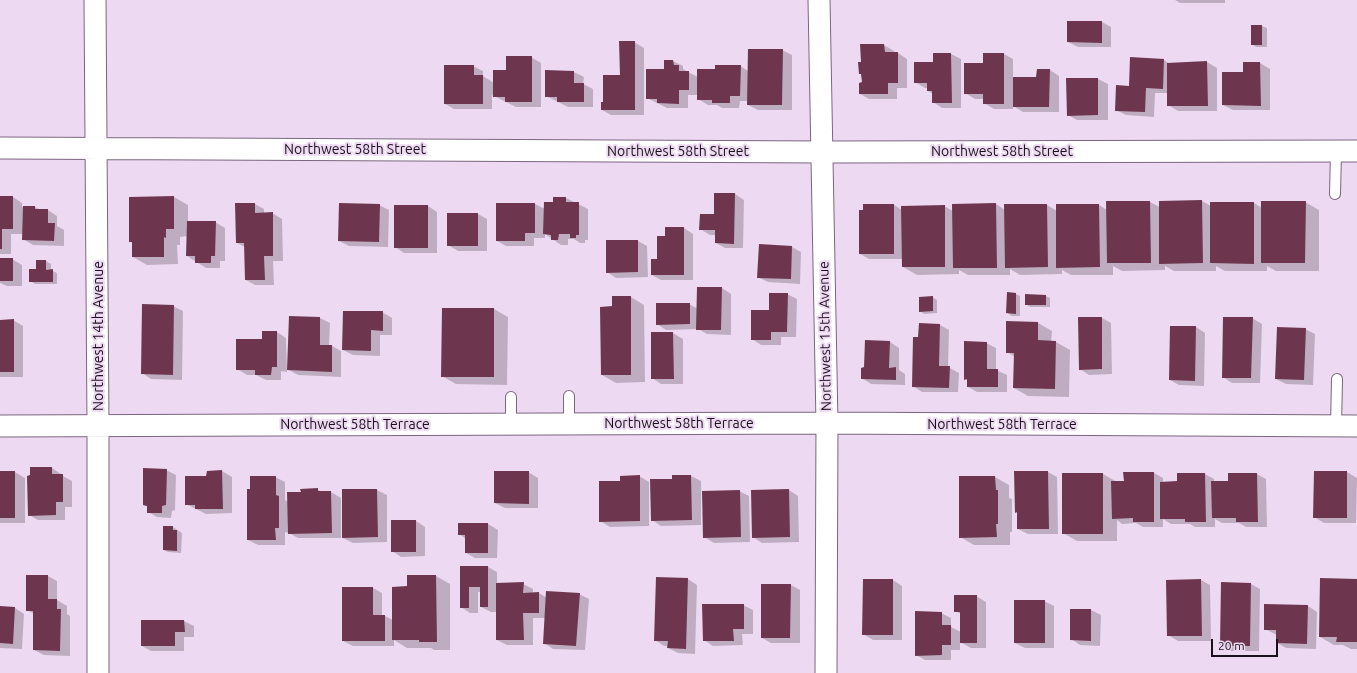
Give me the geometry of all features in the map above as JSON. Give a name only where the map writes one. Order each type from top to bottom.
[{"type":"street","name":"Northwest 14th Avenue","points":[[95,0],[98,673]]},
{"type":"street","name":"Northwest 15th Avenue","points":[[819,0],[827,422],[826,673]]},
{"type":"street","name":"Northwest 58th Street","points":[[0,148],[822,152],[1357,151]]},
{"type":"street","name":"Northwest 58th Terrace","points":[[0,426],[827,422],[1357,426]]},
{"type":"lane","points":[[1335,194],[1336,151]]},
{"type":"lane","points":[[1336,379],[1336,426]]},
{"type":"lane","points":[[568,396],[569,423]]},
{"type":"lane","points":[[511,397],[511,423]]},
{"type":"building","points":[[1067,21],[1102,21],[1102,43],[1067,42]]},
{"type":"building","points":[[1251,25],[1262,25],[1262,45],[1251,45]]},
{"type":"building","points":[[619,41],[635,41],[635,110],[601,110],[601,102],[603,102],[603,75],[620,75]]},
{"type":"building","points":[[860,44],[884,44],[885,52],[898,52],[898,83],[888,83],[888,94],[859,94],[859,83],[862,82],[861,74],[859,74],[858,62],[861,62]]},
{"type":"building","points":[[748,49],[783,49],[782,105],[747,105]]},
{"type":"building","points":[[933,53],[951,53],[952,103],[932,103],[932,91],[927,91],[927,83],[914,83],[914,62],[933,62]]},
{"type":"building","points":[[983,53],[1004,53],[1004,104],[983,104],[983,94],[964,94],[964,63],[983,63]]},
{"type":"building","points":[[506,56],[532,56],[532,102],[505,102],[505,97],[493,97],[493,70],[506,70]]},
{"type":"building","points":[[1130,57],[1164,59],[1163,89],[1146,88],[1145,112],[1115,111],[1116,85],[1129,86]]},
{"type":"building","points":[[664,60],[673,60],[674,65],[679,65],[679,71],[689,71],[689,90],[679,90],[679,104],[657,103],[657,99],[646,99],[646,69],[664,69]]},
{"type":"building","points":[[1207,61],[1208,106],[1167,106],[1167,63]]},
{"type":"building","points":[[1243,62],[1260,62],[1261,106],[1222,105],[1222,72],[1243,72]]},
{"type":"building","points":[[444,65],[474,65],[474,75],[483,75],[483,104],[444,104]]},
{"type":"building","points":[[715,65],[741,65],[740,96],[730,96],[730,103],[712,103],[712,100],[697,100],[697,69],[715,69]]},
{"type":"building","points":[[1037,69],[1050,69],[1049,107],[1013,107],[1013,77],[1036,77]]},
{"type":"building","points":[[545,70],[574,71],[574,83],[584,83],[584,102],[557,102],[557,97],[545,97]]},
{"type":"building","points":[[1066,78],[1098,78],[1098,115],[1067,116]]},
{"type":"building","points":[[714,193],[735,193],[734,244],[715,243],[715,230],[699,230],[700,214],[714,214]]},
{"type":"building","points":[[0,196],[13,196],[13,229],[2,229],[2,249],[0,249]]},
{"type":"building","points":[[174,196],[174,229],[166,229],[166,238],[164,237],[164,257],[132,257],[132,242],[129,242],[129,197]]},
{"type":"building","points":[[553,197],[566,197],[566,202],[579,202],[579,235],[576,235],[576,238],[570,238],[570,234],[559,234],[558,240],[551,240],[551,235],[543,234],[544,202],[553,202]]},
{"type":"building","points":[[1202,200],[1203,263],[1159,264],[1159,201]]},
{"type":"building","points":[[1106,201],[1150,201],[1151,263],[1107,263]]},
{"type":"building","points":[[1261,201],[1306,201],[1305,263],[1261,263]]},
{"type":"building","points":[[1210,202],[1254,202],[1254,264],[1210,263]]},
{"type":"building","points":[[235,203],[255,203],[255,213],[273,212],[273,256],[264,256],[265,280],[245,280],[244,243],[236,243]]},
{"type":"building","points":[[339,203],[380,204],[379,242],[338,241]]},
{"type":"building","points":[[496,203],[535,203],[535,233],[525,233],[525,241],[496,241]]},
{"type":"building","points":[[996,203],[997,268],[953,268],[952,204]]},
{"type":"building","points":[[863,204],[894,204],[894,254],[859,254],[859,210],[863,210]]},
{"type":"building","points":[[1004,204],[1047,204],[1048,267],[1005,268]]},
{"type":"building","points":[[1056,204],[1099,204],[1100,267],[1056,268]]},
{"type":"building","points":[[394,205],[428,205],[428,248],[394,248]]},
{"type":"building","points":[[945,205],[945,267],[902,267],[901,206]]},
{"type":"building","points":[[23,206],[35,206],[35,209],[48,209],[48,223],[55,223],[54,241],[22,240]]},
{"type":"building","points":[[447,213],[478,213],[478,246],[447,246]]},
{"type":"building","points":[[187,221],[216,221],[215,256],[211,256],[211,263],[195,263],[195,256],[186,256]]},
{"type":"building","points":[[665,227],[684,227],[684,275],[651,275],[651,259],[657,259],[657,236],[665,236]]},
{"type":"building","points":[[606,240],[638,240],[638,272],[606,273]]},
{"type":"building","points":[[759,244],[792,246],[791,279],[757,278]]},
{"type":"building","points":[[0,258],[13,258],[13,281],[0,281]]},
{"type":"building","points":[[36,260],[46,260],[46,270],[53,269],[53,282],[29,282],[29,269],[36,269]]},
{"type":"building","points":[[697,287],[722,287],[721,330],[696,330]]},
{"type":"building","points":[[1007,292],[1016,293],[1016,314],[1006,313]]},
{"type":"building","points":[[769,293],[788,293],[787,332],[771,332],[771,340],[751,340],[751,310],[769,310]]},
{"type":"building","points":[[1025,294],[1046,295],[1046,305],[1025,305]]},
{"type":"building","points":[[612,296],[631,296],[631,375],[601,375],[600,307],[612,306]]},
{"type":"building","points":[[933,296],[933,311],[919,312],[919,297]]},
{"type":"building","points":[[656,303],[690,303],[690,324],[656,325]]},
{"type":"building","points":[[142,304],[174,305],[173,375],[141,374]]},
{"type":"building","points":[[442,308],[494,308],[494,377],[441,377]]},
{"type":"building","points":[[343,311],[383,311],[383,331],[371,330],[371,351],[342,350]]},
{"type":"building","points":[[289,316],[320,317],[320,345],[332,345],[332,372],[287,370]]},
{"type":"building","points":[[1078,317],[1102,317],[1102,369],[1079,370]]},
{"type":"building","points":[[1223,317],[1253,317],[1251,378],[1222,378]]},
{"type":"building","points":[[14,319],[14,372],[0,372],[0,320]]},
{"type":"building","points":[[1006,321],[1038,322],[1038,340],[1056,341],[1055,389],[1013,388],[1014,353],[1006,353]]},
{"type":"building","points":[[919,323],[940,324],[939,366],[950,366],[949,388],[912,387],[913,337],[918,337]]},
{"type":"building","points":[[1170,326],[1196,326],[1195,381],[1169,380]]},
{"type":"building","points":[[1277,327],[1306,328],[1304,380],[1275,379]]},
{"type":"building","points":[[262,331],[277,331],[277,367],[272,367],[271,375],[255,375],[255,370],[236,370],[236,339],[262,339]]},
{"type":"building","points":[[651,332],[673,332],[674,379],[651,379]]},
{"type":"building","points":[[865,340],[890,341],[889,368],[896,367],[896,380],[861,379],[861,368],[864,367]]},
{"type":"building","points":[[964,341],[987,342],[987,369],[998,369],[998,387],[967,387],[967,379],[964,380]]},
{"type":"building","points":[[30,467],[52,467],[52,474],[63,474],[63,502],[56,502],[56,515],[28,516],[27,476],[30,475]]},
{"type":"building","points":[[143,468],[167,469],[166,505],[162,506],[162,513],[147,513],[147,506],[143,505]]},
{"type":"building","points":[[222,470],[223,509],[195,509],[195,505],[185,505],[185,476],[206,476],[207,471]]},
{"type":"building","points":[[0,471],[15,471],[15,518],[0,518]]},
{"type":"building","points":[[494,471],[529,471],[529,504],[494,503]]},
{"type":"building","points":[[1014,471],[1048,471],[1049,529],[1017,529]]},
{"type":"building","points":[[1314,471],[1347,471],[1347,518],[1313,518]]},
{"type":"building","points":[[1123,472],[1154,472],[1154,522],[1133,522],[1133,518],[1112,519],[1111,481],[1124,481]]},
{"type":"building","points":[[1062,473],[1103,473],[1103,534],[1062,534]]},
{"type":"building","points":[[1177,473],[1205,473],[1206,522],[1185,522],[1185,519],[1160,519],[1160,482],[1177,481]]},
{"type":"building","points":[[1228,473],[1257,473],[1258,522],[1236,522],[1236,518],[1212,518],[1211,481],[1228,481]]},
{"type":"building","points":[[640,475],[640,521],[599,522],[599,481],[620,481],[620,476]]},
{"type":"building","points":[[672,475],[691,475],[692,520],[651,521],[650,479],[672,479]]},
{"type":"building","points":[[250,476],[276,476],[276,495],[279,496],[279,528],[275,528],[276,540],[247,540],[247,489],[250,489]]},
{"type":"building","points":[[959,476],[995,476],[996,490],[998,490],[998,524],[996,524],[997,537],[959,538]]},
{"type":"building","points":[[318,488],[318,491],[331,491],[332,533],[288,534],[287,492],[301,492],[300,489]]},
{"type":"building","points":[[342,489],[377,489],[378,537],[342,538]]},
{"type":"building","points":[[789,489],[790,537],[752,538],[751,490]]},
{"type":"building","points":[[740,490],[741,537],[703,538],[702,491]]},
{"type":"building","points":[[391,520],[416,520],[416,552],[391,552]]},
{"type":"building","points":[[458,523],[488,523],[488,553],[465,553],[465,535],[458,535]]},
{"type":"building","points":[[163,526],[173,526],[173,530],[177,530],[177,551],[163,550]]},
{"type":"building","points":[[460,566],[488,566],[488,607],[480,607],[480,587],[469,587],[469,608],[460,608]]},
{"type":"building","points":[[26,575],[48,575],[48,599],[57,599],[57,609],[61,609],[60,651],[33,650],[33,611],[26,611]]},
{"type":"building","points":[[407,575],[436,575],[437,642],[392,640],[392,587],[407,586]]},
{"type":"building","points":[[656,577],[688,578],[686,649],[667,648],[668,641],[654,641]]},
{"type":"building","points":[[1320,578],[1357,579],[1357,642],[1336,642],[1337,637],[1319,637]]},
{"type":"building","points":[[863,579],[893,579],[893,635],[862,635]]},
{"type":"building","points":[[1201,579],[1202,636],[1167,636],[1166,580]]},
{"type":"building","points":[[524,582],[523,593],[539,592],[539,613],[523,613],[524,640],[496,640],[496,583]]},
{"type":"building","points":[[1221,582],[1251,583],[1250,646],[1220,646]]},
{"type":"building","points":[[761,584],[791,584],[790,638],[761,638]]},
{"type":"building","points":[[342,587],[373,587],[373,615],[385,615],[385,641],[342,641]]},
{"type":"building","points":[[546,591],[580,593],[576,646],[543,644]]},
{"type":"building","points":[[954,595],[977,595],[977,643],[960,643],[960,612],[954,612]]},
{"type":"building","points":[[1014,600],[1045,600],[1045,643],[1014,643]]},
{"type":"building","points":[[702,604],[744,604],[744,629],[733,629],[734,641],[703,641]]},
{"type":"building","points":[[1264,604],[1308,605],[1307,644],[1276,643],[1276,630],[1264,630]]},
{"type":"building","points":[[0,606],[15,607],[13,644],[0,643]]},
{"type":"building","points":[[1070,609],[1091,609],[1091,641],[1070,640]]},
{"type":"building","points":[[915,611],[942,612],[942,625],[951,625],[951,645],[942,645],[942,655],[915,656]]},
{"type":"building","points":[[141,620],[184,620],[185,632],[175,632],[175,646],[141,646]]}]
